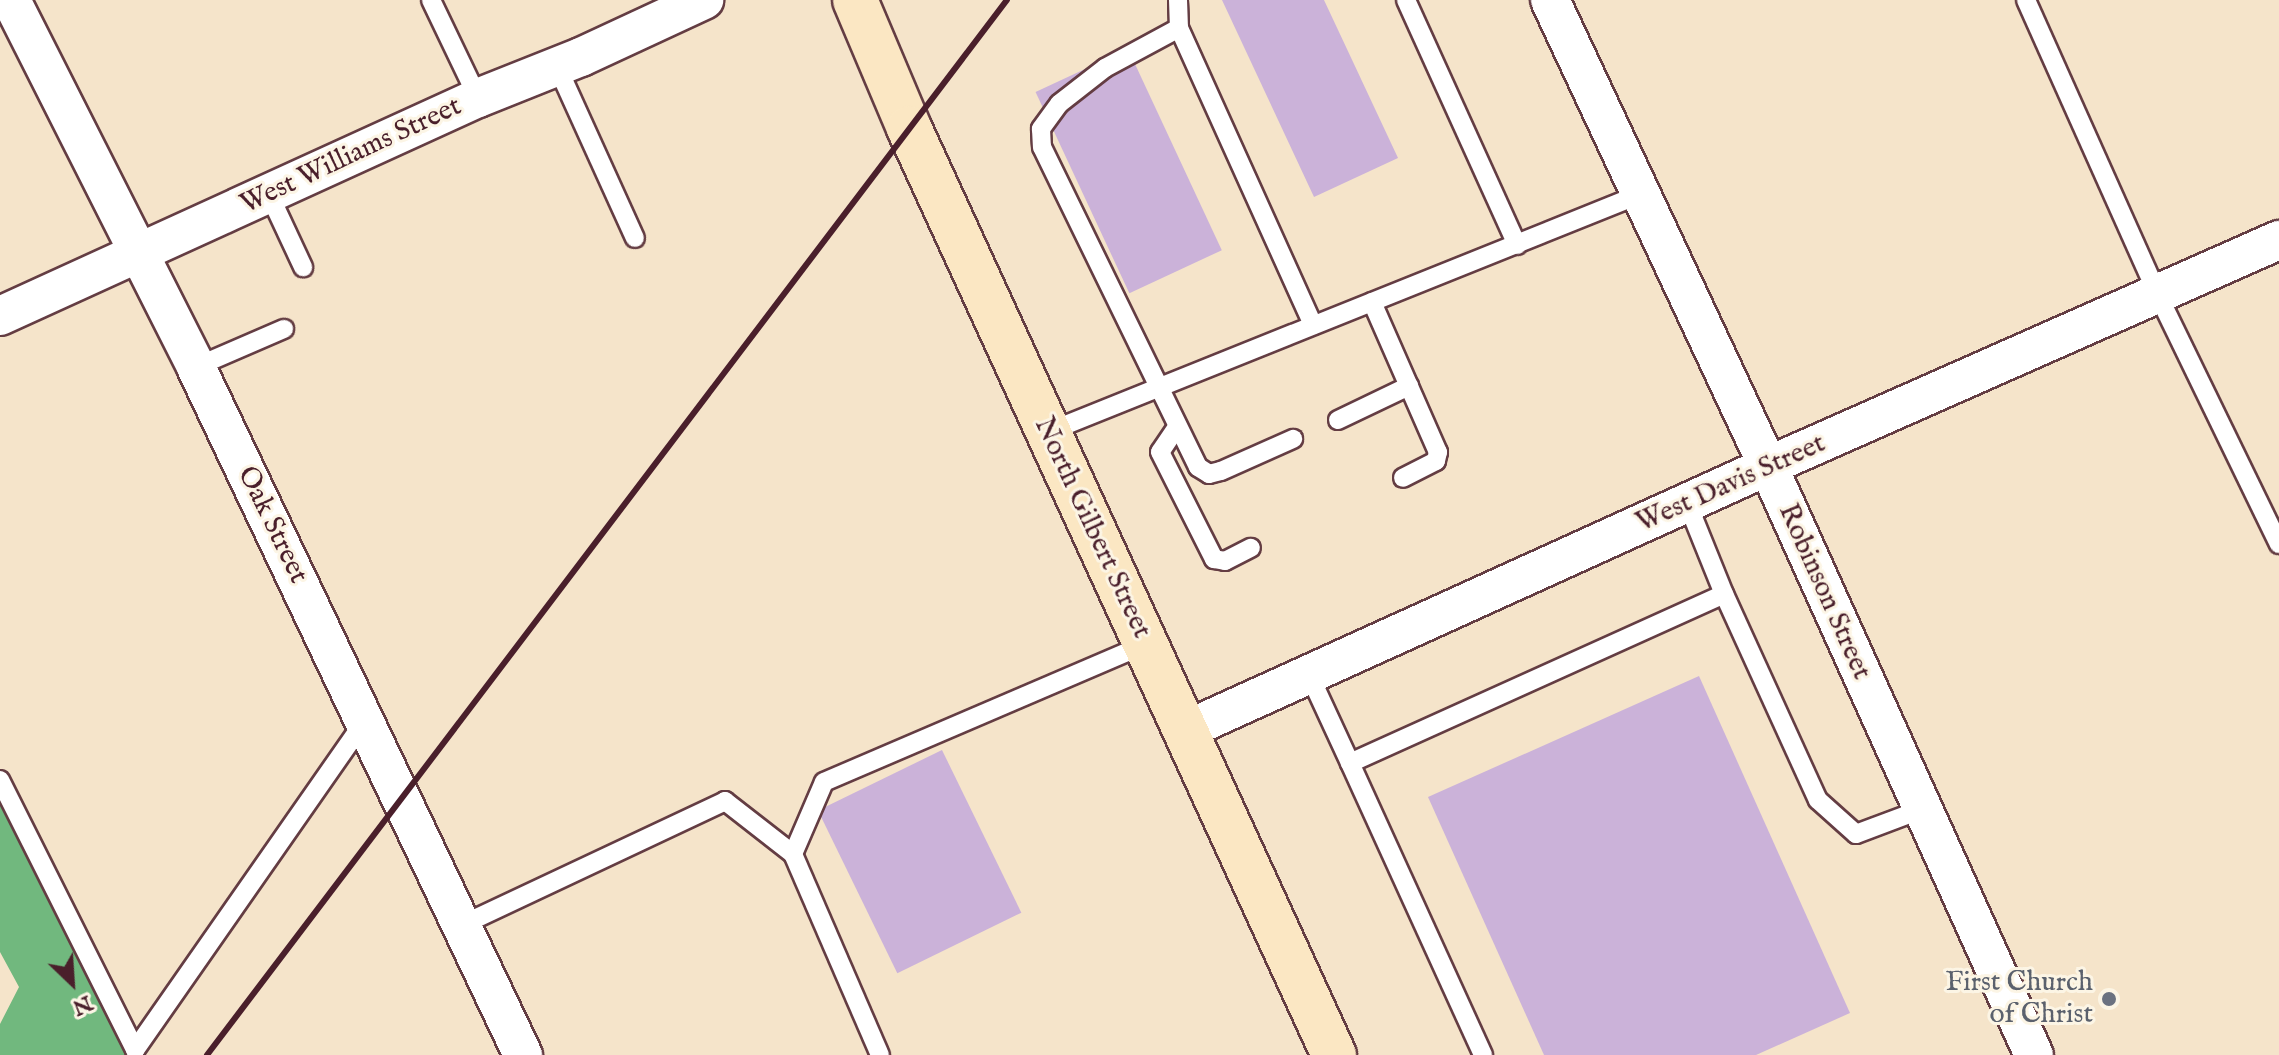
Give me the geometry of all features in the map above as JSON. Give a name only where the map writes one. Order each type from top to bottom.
[{"type":"main road","name":"North Gilbert Street","points":[[855,0],[1048,432],[1334,1055]]},
{"type":"street","name":"Oak Street","points":[[11,0],[136,254],[196,367],[523,1055]]},
{"type":"street","name":"West Williams Street","points":[[0,316],[478,98],[556,64],[581,57],[704,0]]},
{"type":"street","name":"Robinson Street","points":[[1550,0],[1768,466],[1920,810],[2034,1055]]},
{"type":"street","name":"West Davis Street","points":[[1184,731],[1308,672],[2279,240]]},
{"type":"lane","points":[[431,0],[478,98]]},
{"type":"lane","points":[[1178,0],[1179,28],[1313,325]]},
{"type":"lane","points":[[1406,0],[1517,245]]},
{"type":"lane","points":[[2026,0],[2158,295],[2279,544]]},
{"type":"lane","points":[[1179,28],[1105,68],[1059,104],[1041,129],[1042,147],[1198,467],[1209,474],[1293,439]]},
{"type":"lane","points":[[556,64],[635,238]]},
{"type":"lane","points":[[269,194],[303,267]]},
{"type":"lane","points":[[1048,432],[1641,194]]},
{"type":"lane","points":[[1372,302],[1438,452],[1436,461],[1403,478]]},
{"type":"lane","points":[[196,367],[284,329]]},
{"type":"lane","points":[[1338,420],[1409,386]]},
{"type":"lane","points":[[1177,427],[1160,452],[1214,559],[1225,561],[1251,548]]},
{"type":"lane","points":[[1688,505],[1724,594],[1818,800],[1856,834],[1920,810]]},
{"type":"lane","points":[[1350,763],[1724,594]]},
{"type":"lane","points":[[793,854],[824,782],[1146,644]]},
{"type":"lane","points":[[1308,672],[1483,1055]]},
{"type":"lane","points":[[0,780],[135,1050],[365,720]]},
{"type":"lane","points":[[462,925],[725,801],[793,854],[880,1055]]},
{"type":"green space","points":[[0,799],[131,1055],[0,1055],[0,1024],[19,987],[0,952]]},
{"type":"building","points":[[1222,0],[1324,0],[1398,158],[1314,197]]},
{"type":"building","points":[[1128,49],[1222,250],[1129,293],[1036,92]]},
{"type":"building","points":[[1699,676],[1850,1013],[1756,1055],[1544,1055],[1428,797]]},
{"type":"building","points":[[942,750],[1021,913],[897,973],[818,810]]},
{"type":"railway","points":[[207,1055],[1007,0]]},
{"type":"place","name":"First Church of Christ","points":[[2109,999]]}]
